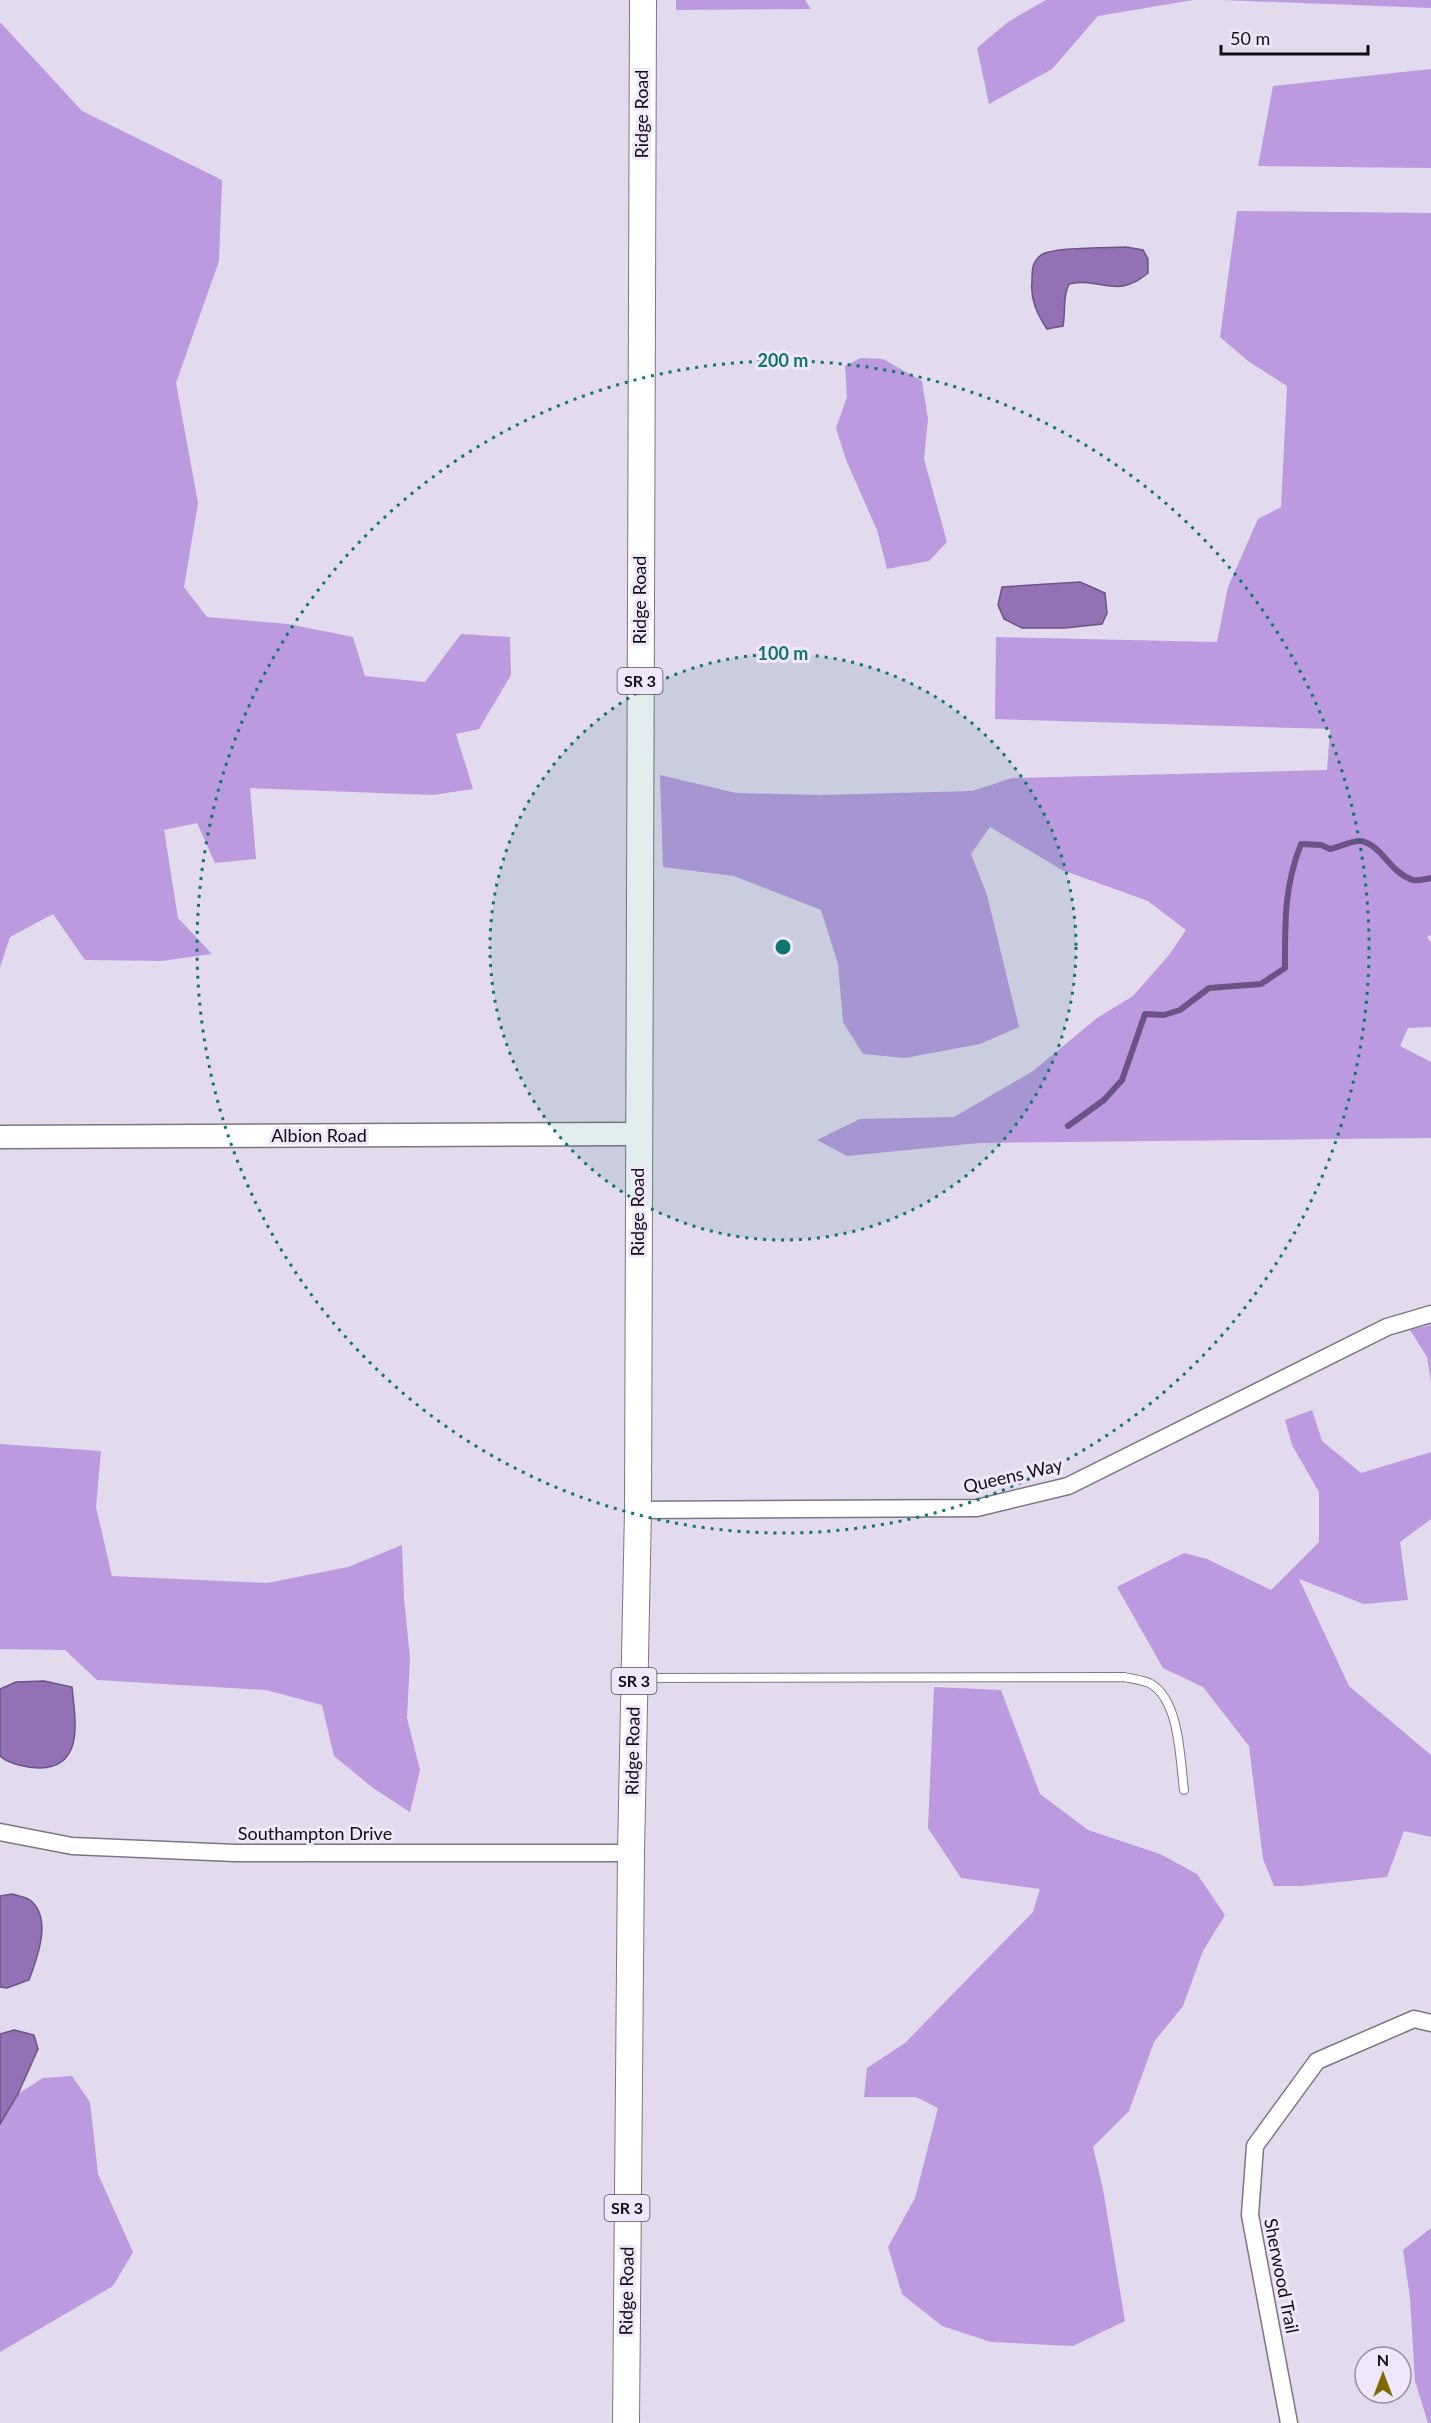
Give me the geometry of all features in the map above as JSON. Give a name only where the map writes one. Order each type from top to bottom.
[{"type":"main road","name":"Ridge Road","points":[[626,2423],[631,1853],[638,1510],[643,0]]},
{"type":"street","name":"Albion Road","points":[[0,1137],[638,1134]]},
{"type":"street","name":"Queens Way","points":[[638,1510],[976,1508],[1068,1486],[1387,1327],[1431,1314]]},
{"type":"street","name":"Southampton Drive","points":[[0,1832],[72,1846],[235,1853],[631,1853]]},
{"type":"street","name":"Sherwood Trail","points":[[1290,2423],[1250,2215],[1255,2146],[1317,2061],[1414,2019],[1431,2023]]},
{"type":"lane","points":[[634,1678],[1124,1677],[1150,1684],[1166,1697],[1174,1720],[1184,1790]]},
{"type":"shaded area","points":[[676,0],[805,0],[811,9],[676,10]]},
{"type":"shaded area","points":[[1046,0],[1193,0],[1098,16],[1052,69],[989,104],[977,48],[1008,22]]},
{"type":"shaded area","points":[[1222,0],[1431,0],[1431,8]]},
{"type":"shaded area","points":[[0,22],[82,111],[222,180],[219,261],[176,383],[198,503],[184,587],[207,617],[288,624],[353,637],[365,676],[425,682],[461,634],[510,637],[511,675],[479,729],[456,734],[473,789],[433,795],[250,788],[256,859],[215,863],[197,823],[164,830],[178,918],[212,954],[161,961],[85,960],[53,914],[10,937],[0,967]]},
{"type":"shaded area","points":[[1431,69],[1431,168],[1258,166],[1273,86]]},
{"type":"shaded area","points":[[1237,211],[1431,213],[1431,935],[1427,937],[1431,943],[1431,1027],[1408,1028],[1400,1046],[1431,1062],[1431,1138],[979,1143],[847,1156],[817,1140],[860,1119],[954,1117],[1033,1071],[1097,1018],[1133,996],[1169,955],[1186,930],[1148,901],[1062,870],[990,827],[971,854],[987,895],[1019,1027],[980,1044],[905,1058],[863,1054],[843,1022],[838,964],[821,910],[734,876],[663,867],[660,775],[736,793],[820,795],[972,791],[1012,778],[1327,770],[1330,729],[995,719],[996,637],[1217,642],[1228,587],[1258,519],[1281,507],[1287,386],[1248,361],[1220,337]]},
{"type":"shaded area","points":[[1126,247],[1143,250],[1148,259],[1148,273],[1127,285],[1069,284],[1063,326],[1047,329],[1037,312],[1032,294],[1032,270],[1038,258],[1047,252]]},
{"type":"shaded area","points":[[861,358],[883,359],[922,381],[928,419],[924,459],[947,542],[929,561],[887,569],[877,530],[846,460],[836,428],[847,397],[845,366]]},
{"type":"shaded area","points":[[1080,582],[1105,593],[1107,613],[1102,624],[1065,628],[1022,628],[1004,619],[998,605],[1002,587]]},
{"type":"shaded area","points":[[1431,1325],[1431,1382],[1427,1357],[1410,1330]]},
{"type":"shaded area","points":[[1312,1410],[1322,1441],[1361,1473],[1431,1452],[1431,1519],[1400,1542],[1408,1600],[1364,1604],[1299,1579],[1349,1686],[1431,1755],[1431,1837],[1404,1831],[1387,1877],[1301,1886],[1274,1886],[1263,1859],[1249,1746],[1203,1687],[1163,1668],[1117,1587],[1184,1553],[1207,1559],[1271,1590],[1319,1542],[1319,1492],[1292,1445],[1285,1420]]},
{"type":"shaded area","points":[[0,1444],[101,1451],[96,1507],[112,1576],[267,1583],[348,1567],[402,1545],[410,1658],[407,1718],[420,1770],[410,1812],[373,1788],[334,1756],[322,1705],[266,1690],[97,1680],[65,1650],[0,1649]]},
{"type":"shaded area","points":[[44,1681],[72,1687],[75,1726],[71,1750],[54,1766],[35,1768],[8,1761],[0,1756],[0,1689],[16,1682]]},
{"type":"shaded area","points":[[934,1687],[1001,1690],[1040,1794],[1088,1830],[1160,1854],[1197,1874],[1225,1915],[1203,1951],[1183,2006],[1154,2042],[1129,2111],[1093,2147],[1103,2189],[1125,2321],[1073,2346],[991,2342],[942,2326],[902,2294],[888,2247],[915,2198],[938,2108],[916,2097],[864,2097],[867,2068],[905,2043],[1033,1912],[1040,1889],[961,1878],[928,1828]]},
{"type":"shaded area","points":[[12,1894],[30,1900],[41,1917],[42,1927],[39,1950],[29,1980],[7,1988],[0,1987],[0,1896]]},
{"type":"shaded area","points":[[14,2030],[34,2035],[38,2049],[18,2094],[0,2124],[0,2034]]},
{"type":"shaded area","points":[[72,2076],[90,2102],[98,2174],[133,2252],[113,2286],[0,2352],[0,2124],[18,2094],[43,2078]]},
{"type":"shaded area","points":[[1431,2228],[1431,2423],[1428,2423],[1415,2381],[1410,2298],[1403,2250]]},
{"type":"waterway","points":[[1068,1126],[1104,1100],[1122,1080],[1145,1014],[1164,1015],[1180,1010],[1209,988],[1261,984],[1285,968],[1288,890],[1301,844],[1321,845],[1330,849],[1361,841],[1375,848],[1398,872],[1405,876],[1413,880],[1431,878]]}]
